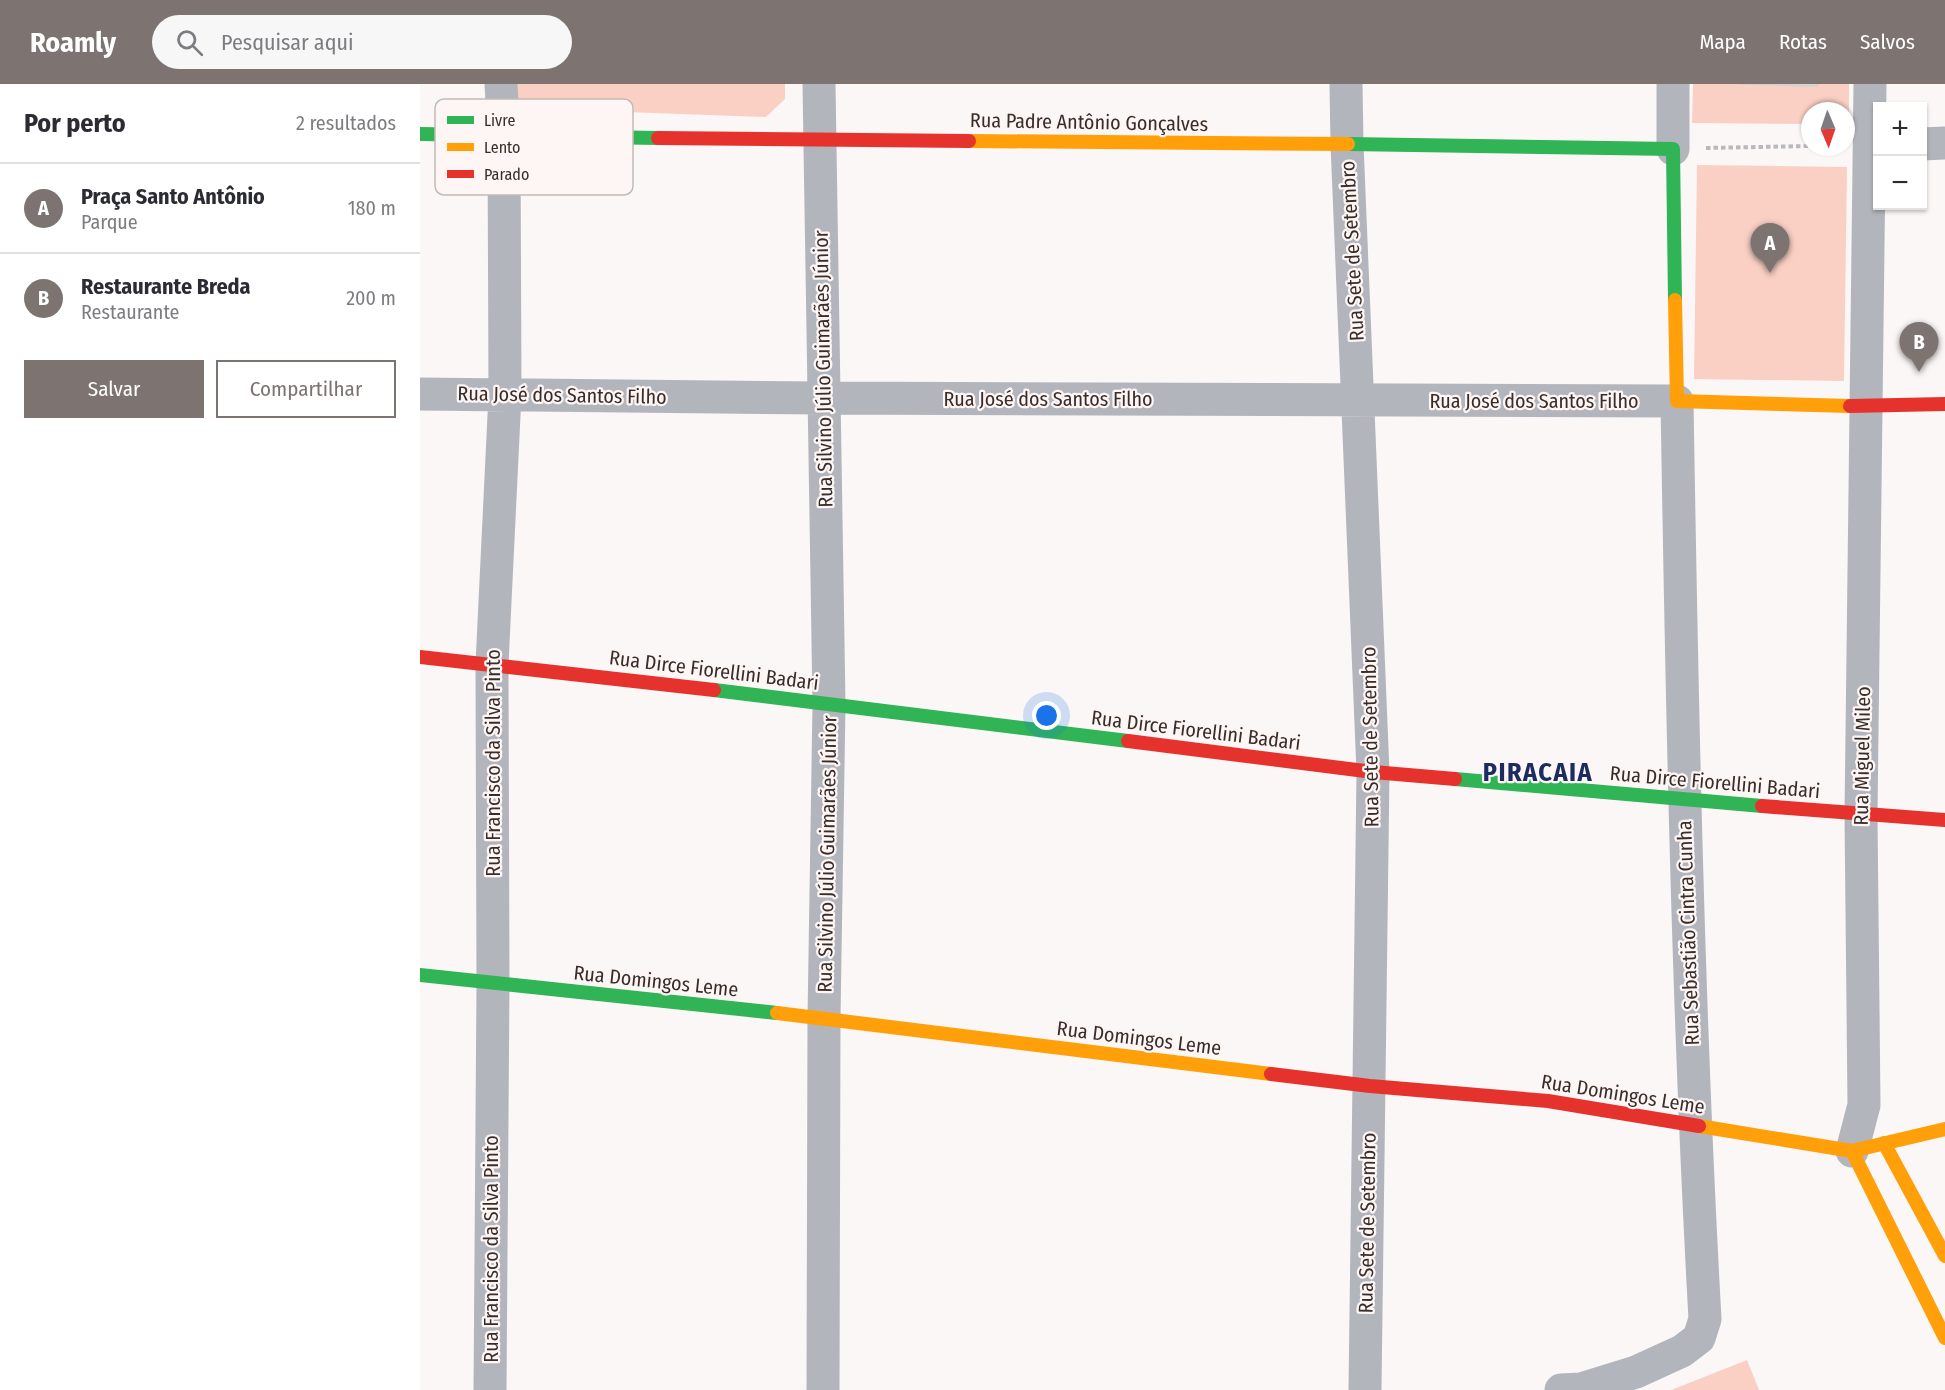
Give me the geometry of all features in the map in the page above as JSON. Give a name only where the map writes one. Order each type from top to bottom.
[{"type":"street","name":"Rua Francisco da Silva Pinto","points":[[501,84],[502,99]]},
{"type":"street","name":"Rua Silvino Júlio Guimarães Júnior","points":[[819,84],[829,704],[824,1018],[823,1390]]},
{"type":"street","name":"Rua Sete de Setembro","points":[[1346,84],[1373,772],[1365,1390]]},
{"type":"street","points":[[1673,84],[1677,401],[1867,406],[1945,404]]},
{"type":"street","name":"Rua Miguel Mileo","points":[[1852,1151],[1864,1105],[1861,815],[1873,145],[1870,84]]},
{"type":"street","name":"Rua Padre Antônio Gonçalves","points":[[420,134],[435,135]]},
{"type":"street","name":"Rua Padre Antônio Gonçalves","points":[[633,138],[1673,149]]},
{"type":"street","points":[[1927,144],[1945,143]]},
{"type":"street","name":"Rua Francisco da Silva Pinto","points":[[490,1390],[493,983],[492,664],[505,395],[504,195]]},
{"type":"street","name":"Rua José dos Santos Filho","points":[[420,394],[1677,401]]},
{"type":"street","name":"Rua Sebastião Cintra Cunha","points":[[1561,1390],[1581,1389],[1636,1372],[1682,1351],[1698,1338],[1705,1319],[1694,1124],[1683,798],[1677,401]]},
{"type":"street","name":"Rua Dirce Fiorellini Badari","points":[[420,657],[829,704],[1373,772],[1861,815],[1945,820]]},
{"type":"street","name":"Rua Domingos Leme","points":[[420,975],[824,1018],[1370,1086],[1548,1101],[1852,1151]]},
{"type":"street","name":"Rua Miguel Mileo","points":[[1864,1105],[1884,1143]]},
{"type":"street","points":[[1945,1129],[1852,1151],[1945,1338]]},
{"type":"street","points":[[1884,1143],[1945,1256]]},
{"type":"path","points":[[1673,149],[1801,146]]},
{"type":"shaded area","points":[[515,84],[785,84],[785,99],[766,117],[633,112],[633,99],[515,98]]},
{"type":"shaded area","points":[[1693,84],[1849,84],[1849,102],[1801,102],[1801,124],[1692,123]]},
{"type":"shaded area","points":[[1697,165],[1847,167],[1844,381],[1694,379]]},
{"type":"shaded area","points":[[1747,1360],[1759,1390],[1671,1390]]},
{"type":"building","points":[[1739,84],[1817,84],[1817,86]]},
{"type":"building","points":[[1794,84],[1817,84],[1817,86],[1794,86]]},
{"type":"traffic: fast","points":[[420,134],[435,134]]},
{"type":"traffic: fast","points":[[633,138],[658,138]]},
{"type":"traffic: fast","points":[[1348,144],[1673,149],[1675,300]]},
{"type":"traffic: fast","points":[[714,690],[1128,741]]},
{"type":"traffic: fast","points":[[1455,779],[1762,806]]},
{"type":"traffic: fast","points":[[420,975],[777,1013]]},
{"type":"traffic: slow","points":[[969,141],[1348,144]]},
{"type":"traffic: slow","points":[[1675,300],[1677,401],[1850,406]]},
{"type":"traffic: slow","points":[[777,1013],[1271,1074]]},
{"type":"traffic: slow","points":[[1699,1126],[1852,1151],[1945,1129]]},
{"type":"traffic: slow","points":[[1884,1143],[1945,1256]]},
{"type":"traffic: slow","points":[[1852,1151],[1945,1338]]},
{"type":"traffic: jam","points":[[658,138],[969,141]]},
{"type":"traffic: jam","points":[[1850,406],[1945,404]]},
{"type":"traffic: jam","points":[[420,657],[714,690]]},
{"type":"traffic: jam","points":[[1128,741],[1373,772],[1455,779]]},
{"type":"traffic: jam","points":[[1762,806],[1945,820]]},
{"type":"traffic: jam","points":[[1271,1074],[1370,1086],[1548,1101],[1699,1126]]},
{"type":"place","name":"Praça Santo Antônio","points":[[1770,273]]},
{"type":"place","name":"Restaurante Breda","points":[[1919,372]]},
{"type":"district","name":"PIRACAIA","points":[[1538,772]]}]
